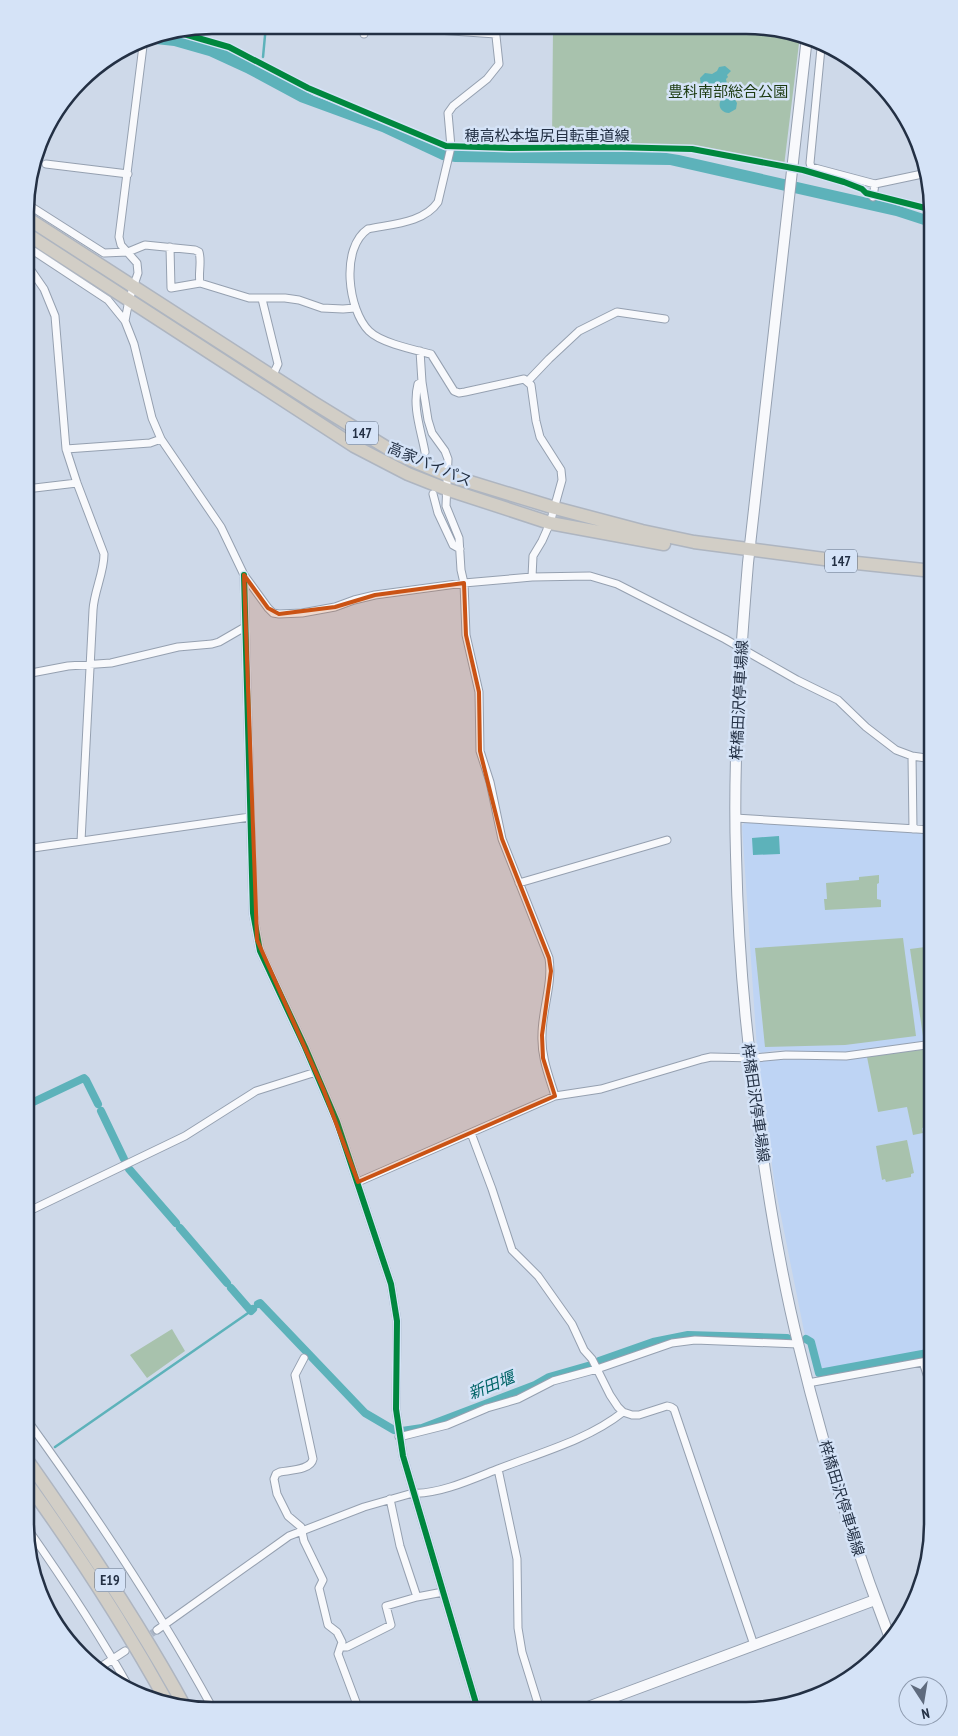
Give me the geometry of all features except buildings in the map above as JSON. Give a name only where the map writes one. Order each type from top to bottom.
[{"type":"highway","name":"高家バイパス","points":[[34,223],[272,377],[397,454],[447,475],[555,508],[642,531],[694,542],[924,570]]},
{"type":"highway","name":"高家バイパス","points":[[34,239],[354,446],[408,474],[446,489],[550,523],[669,545],[746,548]]},
{"type":"highway","name":"E19","points":[[34,1470],[112,1582],[155,1652],[181,1700]]},
{"type":"highway","name":"E19","points":[[34,1493],[100,1588],[163,1695]]},
{"type":"main road","name":"梓橋田沢停車場線","points":[[806,44],[792,178],[746,548],[737,727],[735,818],[739,948],[749,1058],[767,1192],[798,1344],[838,1490],[888,1632]]},
{"type":"main road","points":[[599,1702],[875,1600]]},
{"type":"street","points":[[495,34],[499,64],[487,79],[453,106],[448,113],[450,149],[438,202],[434,208],[415,219],[368,230],[361,234],[350,266],[355,308],[370,332],[389,341],[431,354],[454,391],[459,393],[524,378],[531,385],[540,437],[561,470],[562,480],[550,523],[542,542],[533,556],[532,577]]},
{"type":"street","points":[[125,321],[129,300],[138,273],[137,263],[121,245],[119,237],[143,47]]},
{"type":"street","points":[[821,50],[811,167],[875,184],[920,174]]},
{"type":"street","points":[[46,164],[128,174]]},
{"type":"street","points":[[873,197],[875,184]]},
{"type":"street","points":[[34,209],[96,249],[104,252],[128,252],[145,245],[199,252],[198,276],[200,283]]},
{"type":"street","points":[[170,247],[171,288],[200,283],[239,296],[299,300],[330,309],[355,308]]},
{"type":"street","points":[[34,251],[108,300],[125,321],[134,344],[152,418],[161,440],[221,527],[244,575],[273,612],[280,614],[302,613],[335,607],[375,595],[464,584],[532,577],[579,575],[602,578],[741,647],[797,680],[838,700],[866,727],[896,750],[912,756],[924,758]]},
{"type":"street","points":[[34,275],[44,289],[55,316],[66,449],[104,554],[104,565],[93,607],[81,841]]},
{"type":"street","points":[[262,298],[278,364],[272,377]]},
{"type":"street","points":[[528,381],[580,331],[617,312],[665,319]]},
{"type":"street","points":[[420,351],[422,382],[430,428],[448,459],[446,506],[459,538],[464,584],[466,636],[479,692],[480,751],[490,782],[502,839],[549,958],[551,971],[542,1035],[543,1058],[555,1096]]},
{"type":"street","points":[[422,382],[418,384],[416,410],[425,452]]},
{"type":"street","points":[[66,449],[150,444],[161,440]]},
{"type":"street","points":[[34,488],[77,483]]},
{"type":"street","points":[[433,494],[438,513],[453,545],[460,549]]},
{"type":"street","points":[[244,575],[253,913],[257,940],[262,957],[316,1072],[337,1122],[391,1284],[395,1303],[398,1339],[396,1409],[403,1456],[476,1702]]},
{"type":"street","points":[[34,672],[68,666],[126,660],[178,647],[212,644],[246,627]]},
{"type":"street","points":[[912,756],[913,829]]},
{"type":"street","points":[[34,848],[250,817]]},
{"type":"street","points":[[735,818],[924,830]]},
{"type":"street","points":[[519,883],[667,840]]},
{"type":"street","points":[[358,1182],[555,1096],[601,1088],[702,1059],[711,1057],[749,1058],[786,1055],[846,1056],[924,1045]]},
{"type":"street","points":[[34,1209],[185,1136],[256,1091],[316,1072]]},
{"type":"street","points":[[471,1133],[512,1250],[538,1276],[572,1324],[584,1350],[597,1368],[610,1395],[623,1412],[632,1415],[640,1415],[667,1406],[671,1406],[674,1409],[754,1645]]},
{"type":"street","points":[[400,1436],[447,1425],[486,1408],[518,1398],[554,1381],[662,1345],[683,1341],[798,1344]]},
{"type":"street","points":[[304,1358],[295,1375],[313,1459],[309,1466],[280,1472],[276,1474],[274,1479],[277,1494],[288,1516],[301,1527],[308,1549],[323,1580],[319,1588],[328,1625],[338,1632],[342,1642],[338,1654],[356,1702]]},
{"type":"street","points":[[808,1382],[924,1362]]},
{"type":"street","points":[[157,1630],[289,1536],[340,1516],[413,1493],[450,1486],[498,1469],[578,1438],[616,1418],[623,1412]]},
{"type":"street","points":[[34,1430],[107,1532],[165,1623],[210,1702]]},
{"type":"street","points":[[498,1469],[517,1559],[519,1636],[538,1702]]},
{"type":"street","points":[[390,1500],[400,1546],[416,1597]]},
{"type":"street","points":[[34,1538],[56,1568],[124,1679]]},
{"type":"street","points":[[341,1648],[347,1647],[391,1625],[386,1606],[416,1597],[443,1592]]},
{"type":"street","points":[[103,1665],[125,1651]]},
{"type":"highlighted area","points":[[244,575],[268,608],[279,614],[335,607],[375,595],[464,583],[466,635],[479,692],[480,751],[502,839],[549,958],[551,971],[542,1035],[543,1058],[555,1096],[358,1182],[324,1091],[257,940]]},
{"type":"shaded area","points":[[180,37],[204,42],[266,69],[314,96],[376,118],[448,150],[660,152],[890,203],[924,214],[924,225],[896,216],[670,165],[455,162],[442,160],[382,132],[300,102],[246,73],[209,56],[174,46],[153,44]]},
{"type":"shaded area","points":[[725,66],[731,71],[727,75],[727,84],[724,91],[726,96],[734,98],[737,103],[736,109],[729,113],[720,108],[722,98],[720,93],[712,91],[709,86],[701,86],[700,78],[705,73],[712,74],[719,67]]},
{"type":"shaded area","points":[[745,822],[924,833],[924,1042],[843,1054],[777,1050],[761,1053],[757,1049],[742,826]]},
{"type":"shaded area","points":[[779,836],[780,854],[753,855],[752,838]]},
{"type":"shaded area","points":[[924,1048],[924,1352],[820,1369],[812,1338],[805,1336],[775,1186],[757,1061],[816,1058],[843,1060]]},
{"type":"green space","name":"豊科南部総合公園","points":[[553,34],[758,34],[799,42],[784,166],[692,147],[552,143]]},
{"type":"green space","points":[[879,875],[877,899],[881,900],[881,907],[825,910],[824,899],[827,899],[826,883],[859,880],[859,877]]},
{"type":"green space","points":[[903,938],[916,1036],[845,1045],[765,1047],[755,948]]},
{"type":"green space","points":[[924,947],[923,1036],[910,949]]},
{"type":"green space","points":[[924,1049],[923,1133],[913,1135],[907,1107],[878,1112],[867,1057]]},
{"type":"green space","points":[[907,1140],[914,1173],[911,1174],[911,1177],[886,1182],[885,1179],[882,1180],[876,1146]]},
{"type":"green space","points":[[172,1329],[185,1351],[147,1378],[130,1355]]},
{"type":"waterway","points":[[263,57],[265,34]]},
{"type":"waterway","points":[[34,1102],[84,1078],[98,1104]]},
{"type":"waterway","points":[[101,1111],[124,1159]]},
{"type":"waterway","points":[[129,1169],[176,1223]]},
{"type":"waterway","points":[[180,1228],[227,1283]]},
{"type":"waterway","points":[[231,1288],[251,1311],[253,1309]]},
{"type":"waterway","name":"新田堰","points":[[258,1304],[260,1303],[365,1413],[394,1430]]},
{"type":"waterway","points":[[55,1447],[251,1311]]},
{"type":"waterway","name":"新田堰","points":[[599,1361],[653,1342],[688,1335],[787,1338]]},
{"type":"waterway","name":"新田堰","points":[[806,1339],[811,1342],[819,1373],[924,1354]]},
{"type":"waterway","name":"新田堰","points":[[402,1431],[422,1428],[535,1385],[549,1377],[591,1365]]},
{"type":"tunnel","points":[[125,1651],[157,1630]]},
{"type":"cycle path","name":"穂高松本塩尻自転車道線","points":[[188,35],[229,47],[308,88],[446,146],[692,149],[803,170],[844,182],[862,189],[866,193],[924,208]]},
{"type":"cycle path","points":[[244,575],[253,913],[260,951],[305,1047],[337,1122],[391,1284],[397,1321],[396,1409],[403,1456],[476,1702]]}]
